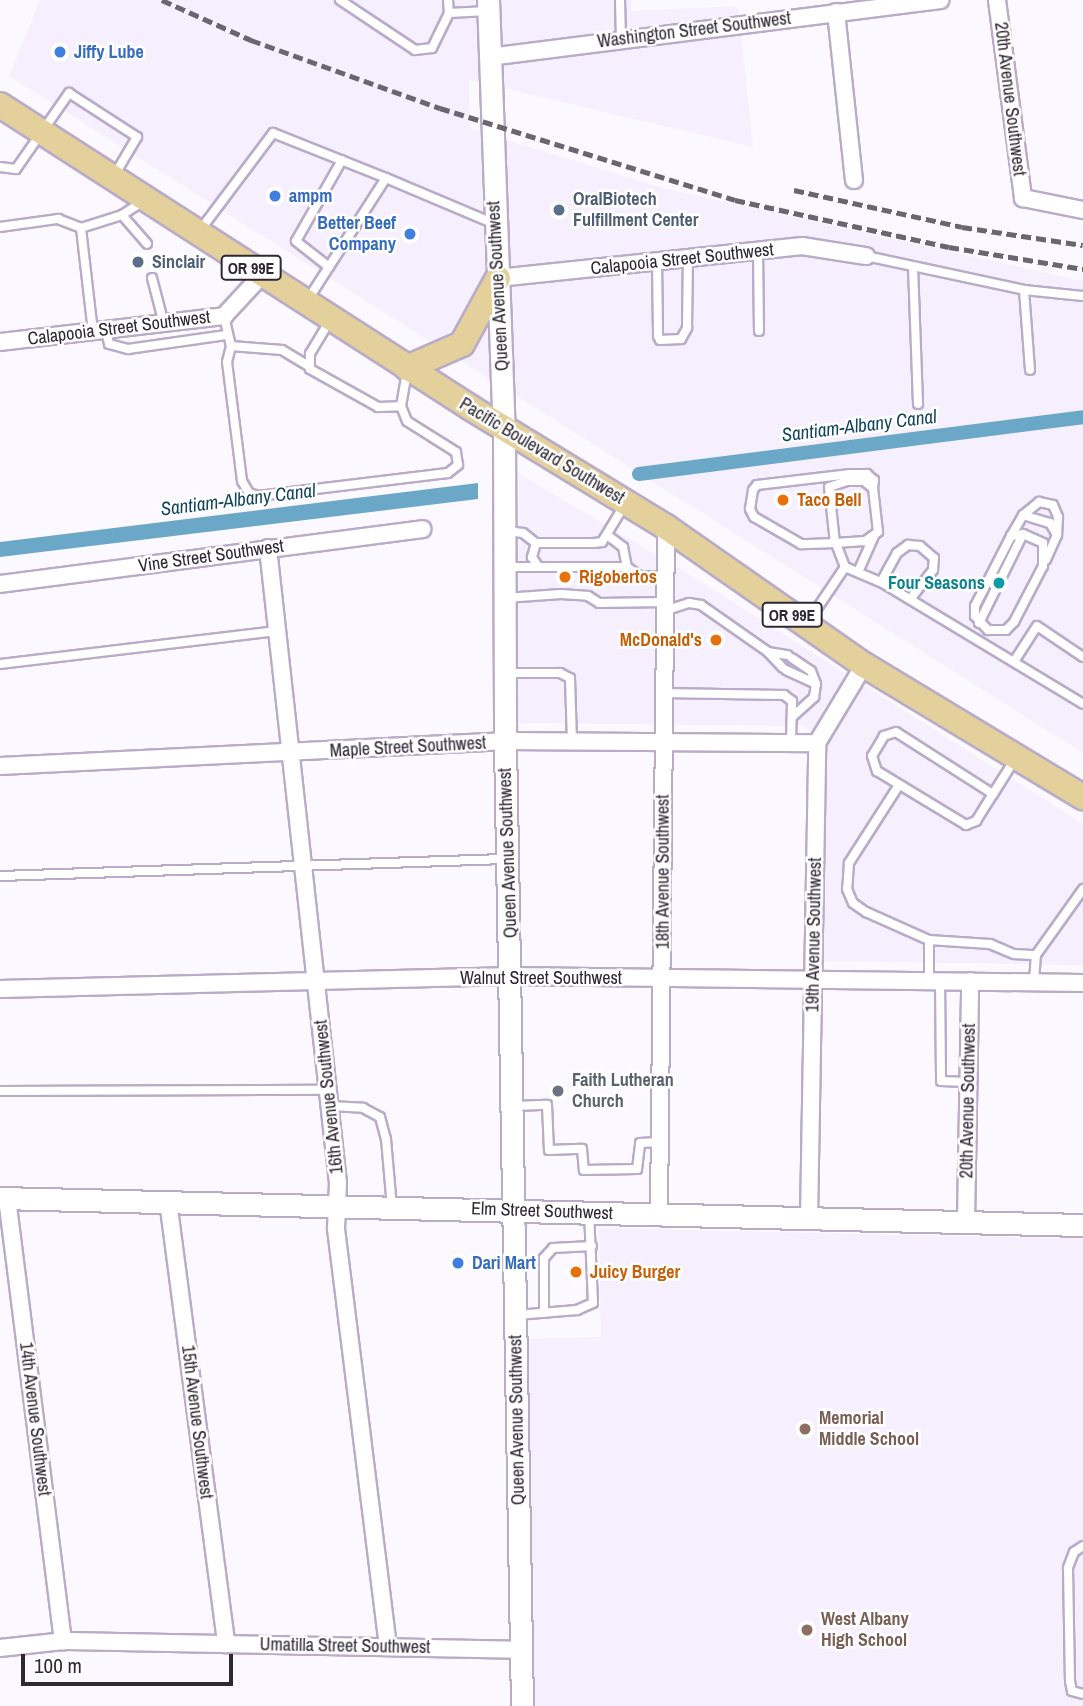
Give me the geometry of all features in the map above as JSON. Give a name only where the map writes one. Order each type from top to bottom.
[{"type":"main road","name":"Queen Avenue Southwest","points":[[488,6],[504,429],[505,741],[522,1706]]},
{"type":"main road","name":"Pacific Boulevard Southwest","points":[[4,112],[41,131],[111,180],[407,368],[666,527],[864,665],[1083,797]]},
{"type":"main road","points":[[407,368],[462,344],[498,278]]},
{"type":"main road","name":"Elm Street Southwest","points":[[4,1198],[1083,1225]]},
{"type":"street","name":"Washington Street Southwest","points":[[489,57],[940,0]]},
{"type":"street","name":"20th Avenue Southwest","points":[[997,0],[1023,198],[1083,210]]},
{"type":"street","points":[[836,12],[854,180]]},
{"type":"street","name":"Calapooia Street Southwest","points":[[498,278],[758,251],[834,247],[866,256]]},
{"type":"street","name":"Calapooia Street Southwest","points":[[0,342],[224,316],[262,275]]},
{"type":"street","name":"18th Avenue Southwest","points":[[659,1216],[666,527]]},
{"type":"street","name":"Vine Street Southwest","points":[[0,584],[422,529]]},
{"type":"street","name":"16th Avenue Southwest","points":[[268,548],[317,981],[337,1207],[388,1646]]},
{"type":"street","points":[[817,743],[864,665]]},
{"type":"street","name":"Maple Street Southwest","points":[[0,766],[291,754],[505,741],[817,743]]},
{"type":"street","name":"19th Avenue Southwest","points":[[809,1219],[817,743]]},
{"type":"street","name":"Walnut Street Southwest","points":[[0,989],[511,976],[1083,983]]},
{"type":"street","name":"20th Avenue Southwest","points":[[966,1222],[970,981]]},
{"type":"street","name":"14th Avenue Southwest","points":[[4,1198],[63,1641]]},
{"type":"street","name":"15th Avenue Southwest","points":[[169,1201],[226,1644]]},
{"type":"street","name":"Umatilla Street Southwest","points":[[0,1648],[63,1641],[522,1650]]},
{"type":"lane","points":[[340,0],[415,50],[432,48],[449,13],[448,0]]},
{"type":"lane","points":[[620,0],[621,40]]},
{"type":"lane","points":[[449,13],[488,6]]},
{"type":"lane","points":[[0,167],[16,169],[69,93],[137,137],[111,180]]},
{"type":"lane","points":[[198,234],[273,133],[495,224]]},
{"type":"lane","points":[[329,267],[296,241],[342,160]]},
{"type":"lane","points":[[306,303],[386,178]]},
{"type":"lane","points":[[0,226],[58,219],[81,228],[122,215],[144,201]]},
{"type":"lane","points":[[122,215],[146,244]]},
{"type":"lane","points":[[81,228],[100,332],[109,344],[128,349],[226,335]]},
{"type":"lane","points":[[758,251],[759,331]]},
{"type":"lane","points":[[866,256],[1024,290],[1083,296]]},
{"type":"lane","points":[[657,261],[660,340],[686,336],[688,258]]},
{"type":"lane","points":[[913,267],[918,404]]},
{"type":"lane","points":[[152,278],[163,324]]},
{"type":"lane","points":[[1024,290],[1030,370]]},
{"type":"lane","points":[[224,316],[226,335],[231,346],[227,362],[242,481],[249,493],[258,496],[448,473],[458,465],[456,452],[407,421],[401,406],[407,368]]},
{"type":"lane","points":[[309,366],[310,354],[331,319]]},
{"type":"lane","points":[[231,346],[282,351],[309,366],[313,372],[378,407],[401,406]]},
{"type":"lane","points":[[858,572],[878,532],[874,480],[867,474],[757,485],[752,490],[750,509],[754,517],[801,544],[836,543],[845,567],[881,582],[1015,660],[1083,704]]},
{"type":"lane","points":[[873,488],[864,481],[848,481],[829,487],[828,492],[835,543],[865,541],[874,536]]},
{"type":"lane","points":[[506,531],[523,533],[536,543],[594,543],[607,535],[626,502]]},
{"type":"lane","points":[[1039,502],[1053,505],[1058,517],[1057,535],[1014,622],[1006,630],[988,630],[979,623],[975,606],[1023,515],[1039,502]]},
{"type":"lane","points":[[1023,515],[1050,523],[1057,535]]},
{"type":"lane","points":[[1011,536],[1023,534],[1043,543],[1043,566]]},
{"type":"lane","points":[[979,623],[1023,534]]},
{"type":"lane","points":[[607,535],[623,547],[627,567]]},
{"type":"lane","points":[[536,543],[532,557],[537,565]]},
{"type":"lane","points":[[881,582],[897,553],[908,545],[920,546],[934,558],[933,570],[910,599]]},
{"type":"lane","points":[[506,567],[627,567],[639,576],[665,576]]},
{"type":"lane","points":[[806,624],[845,567]]},
{"type":"lane","points":[[505,598],[561,594],[588,596],[599,603],[701,605],[768,652],[784,669],[816,684]]},
{"type":"lane","points":[[1015,660],[1037,626],[1083,657]]},
{"type":"lane","points":[[983,642],[988,630]]},
{"type":"lane","points":[[0,664],[277,631]]},
{"type":"lane","points":[[768,652],[790,657],[811,671],[816,684],[814,697],[792,717]]},
{"type":"lane","points":[[505,673],[561,673],[570,678],[572,741]]},
{"type":"lane","points":[[663,693],[784,695],[792,701],[791,743]]},
{"type":"lane","points":[[993,794],[896,732],[888,732],[872,756],[872,763],[900,785],[966,825],[976,821],[993,794],[1016,756]]},
{"type":"lane","points":[[900,785],[849,863],[847,889],[853,903],[866,912],[929,940],[990,944],[1014,954],[1036,956]]},
{"type":"lane","points":[[0,876],[508,859]]},
{"type":"lane","points":[[1034,982],[1036,956],[1083,889]]},
{"type":"lane","points":[[929,940],[935,981],[941,1081],[968,1082]]},
{"type":"lane","points":[[0,1091],[329,1098],[363,1108],[380,1117],[386,1139],[392,1207]]},
{"type":"lane","points":[[511,1107],[547,1105],[550,1150],[583,1149],[584,1170],[637,1169],[639,1143],[660,1142]]},
{"type":"lane","points":[[514,1315],[587,1308],[593,1303],[589,1213]]},
{"type":"lane","points":[[544,1313],[544,1258],[553,1248],[592,1246]]},
{"type":"lane","points":[[1083,1546],[1074,1552],[1068,1568],[1070,1681],[1072,1691],[1083,1694]]},
{"type":"shaded area","points":[[40,0],[631,0],[631,11],[738,6],[753,147],[469,80],[470,129],[663,188],[1083,281],[1083,753],[9,76]]},
{"type":"shaded area","points":[[519,474],[684,571],[1083,824],[1083,965],[819,961],[823,748],[804,726],[518,723]]},
{"type":"shaded area","name":"Memorial Middle School","points":[[599,1228],[1083,1239],[1083,1706],[533,1706],[524,1339],[601,1337]]},
{"type":"water","points":[[478,483],[478,499],[0,557],[0,542]]},
{"type":"waterway","name":"Santiam-Albany Canal","points":[[639,474],[1083,417]]},
{"type":"railway","points":[[162,0],[251,40],[440,108],[735,200],[949,247],[1083,269]]},
{"type":"railway","points":[[794,190],[962,227],[1083,245]]},
{"type":"place","name":"Jiffy Lube","points":[[60,52]]},
{"type":"place","name":"ampm","points":[[275,196]]},
{"type":"place","name":"OralBiotech Fulfillment Center","points":[[559,210]]},
{"type":"place","name":"Better Beef Company","points":[[410,234]]},
{"type":"place","name":"Sinclair","points":[[138,262]]},
{"type":"place","name":"Taco Bell","points":[[783,500]]},
{"type":"place","name":"Rigobertos","points":[[565,577]]},
{"type":"place","name":"Four Seasons","points":[[999,583]]},
{"type":"place","name":"McDonald's","points":[[716,640]]},
{"type":"place","name":"Faith Lutheran Church","points":[[558,1091]]},
{"type":"place","name":"Dari Mart","points":[[458,1263]]},
{"type":"place","name":"Juicy Burger","points":[[576,1272]]},
{"type":"place","name":"Memorial Middle School","points":[[805,1429]]},
{"type":"place","name":"West Albany High School","points":[[807,1630]]}]
